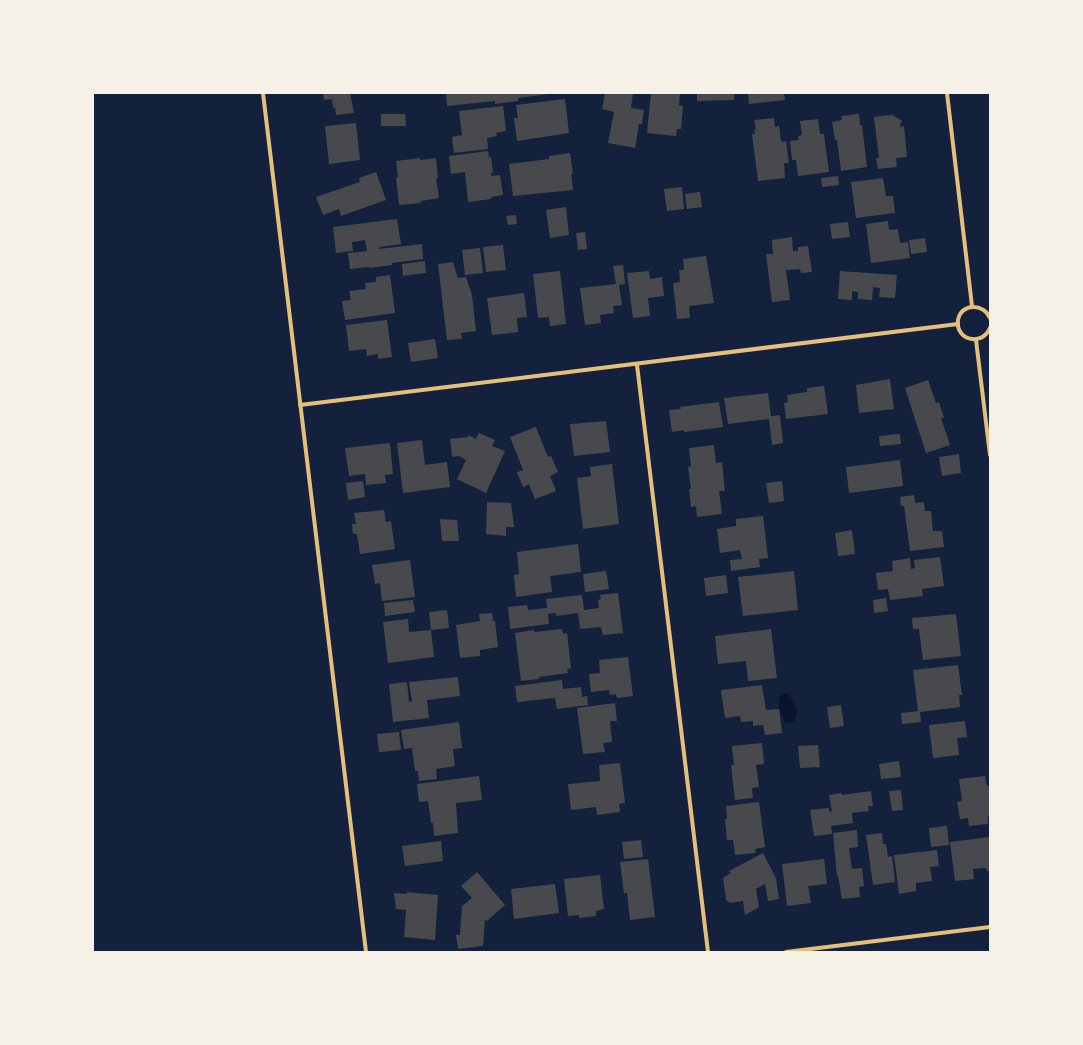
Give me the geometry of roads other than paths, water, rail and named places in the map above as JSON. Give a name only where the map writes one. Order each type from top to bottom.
[{"type":"street","points":[[263,93],[366,952]]},
{"type":"street","points":[[947,93],[972,306]]},
{"type":"street","points":[[990,318],[986,311],[982,308],[972,306],[967,308],[960,315],[958,324],[959,330],[966,337],[976,340],[985,335],[990,328]]},
{"type":"street","points":[[300,405],[958,324]]},
{"type":"street","points":[[976,340],[990,455]]},
{"type":"street","points":[[637,364],[708,952]]},
{"type":"street","points":[[786,952],[990,927]]},
{"type":"water","points":[[784,693],[790,696],[797,710],[797,716],[793,722],[789,723],[784,721],[779,707],[780,697]]}]
